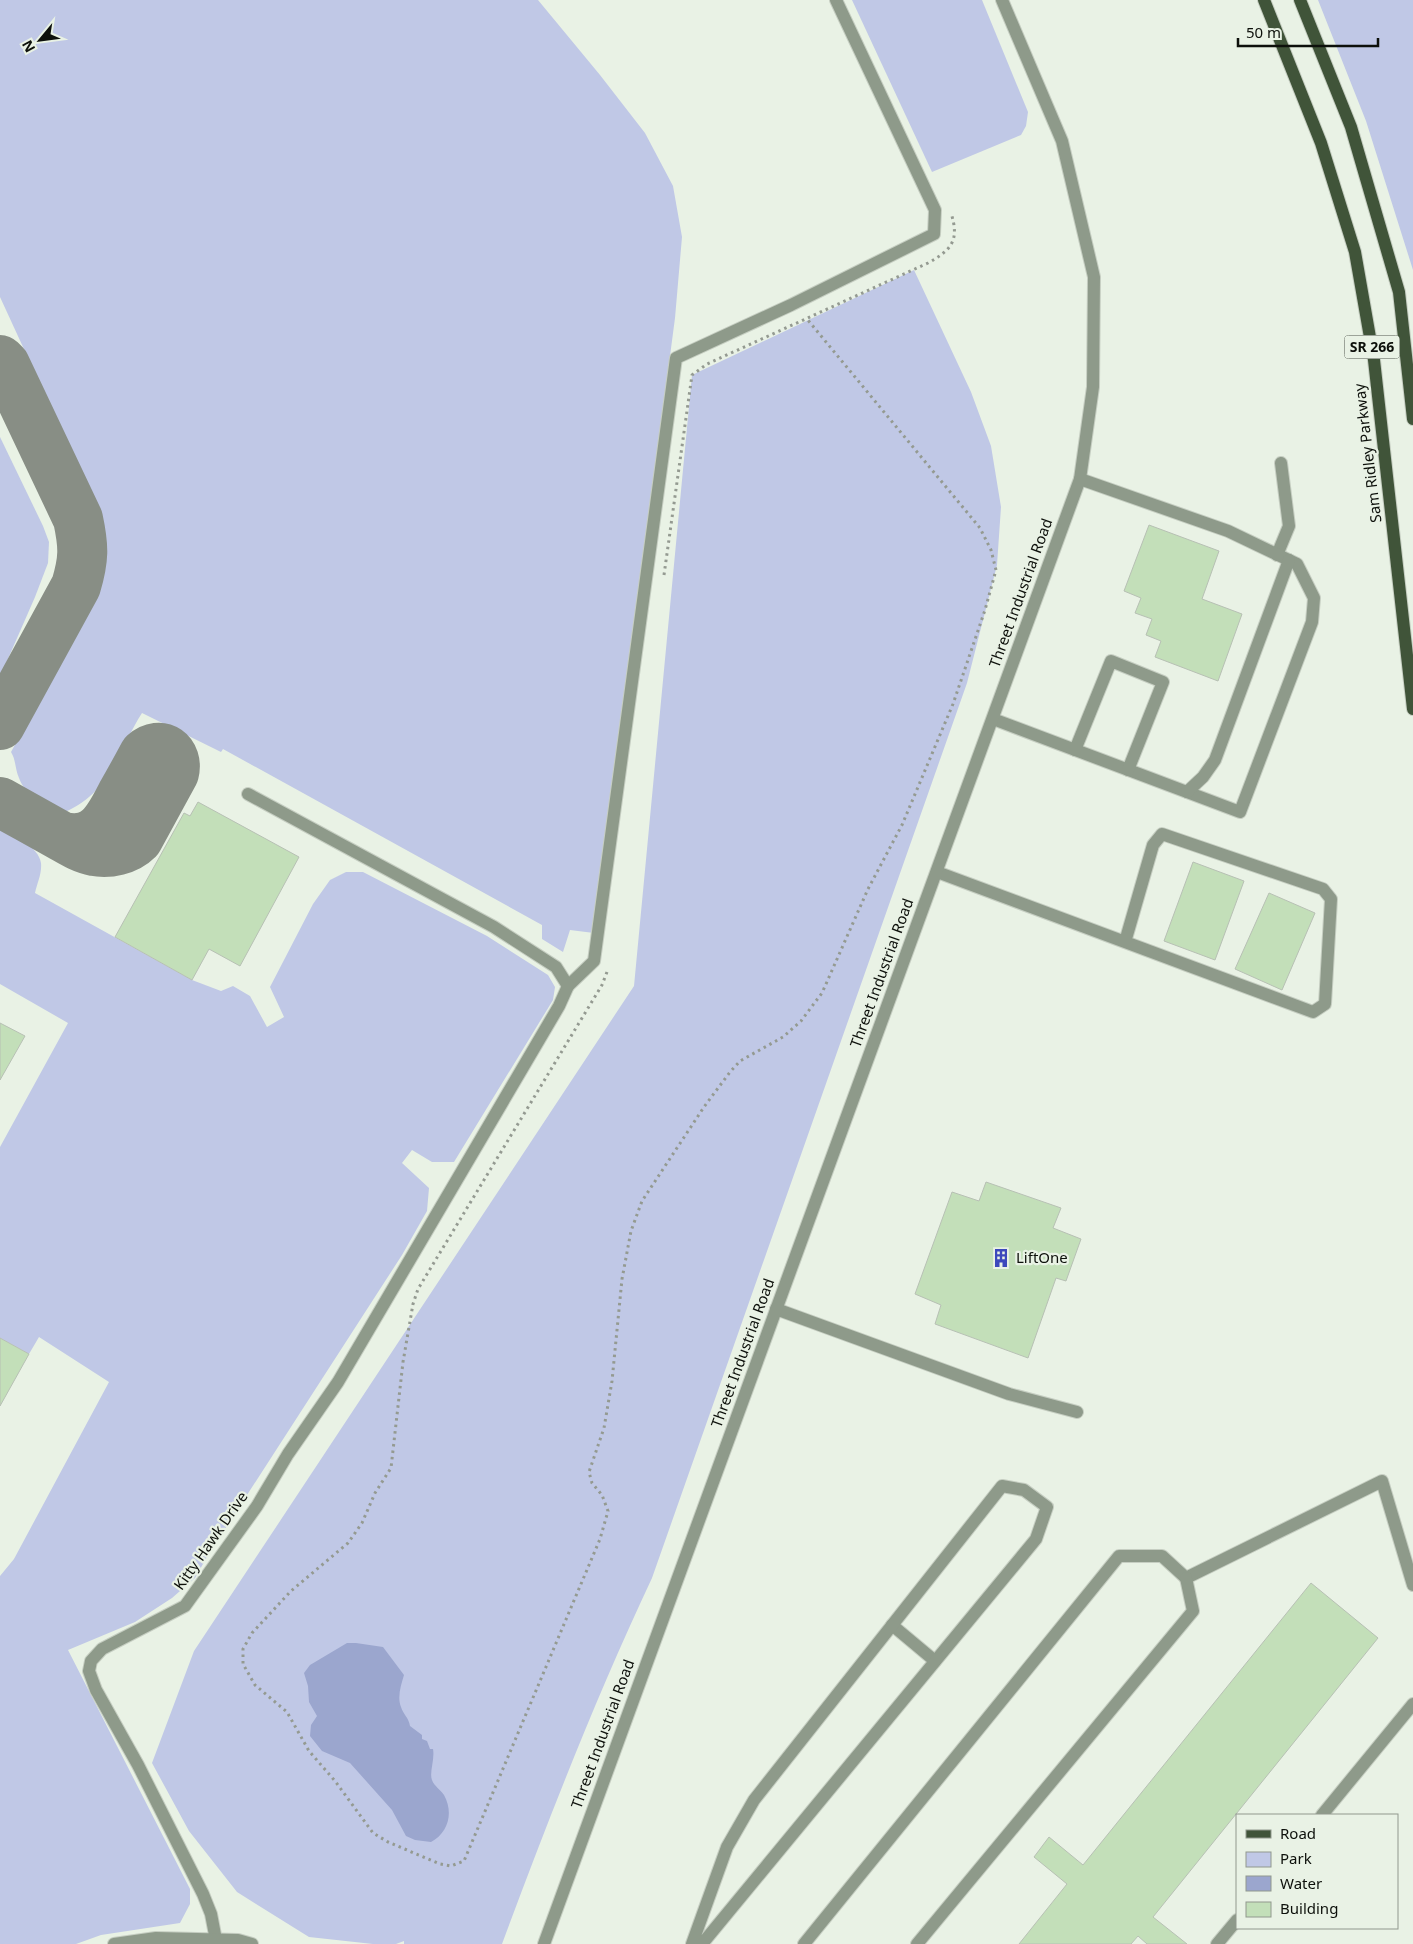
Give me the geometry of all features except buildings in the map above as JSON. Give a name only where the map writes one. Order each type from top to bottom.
[{"type":"main road","name":"Sam Ridley Parkway","points":[[1264,0],[1321,143],[1355,252],[1374,360],[1413,709]]},
{"type":"main road","name":"SR 266","points":[[1300,0],[1351,127],[1398,292],[1413,419]]},
{"type":"street","name":"Kitty Hawk Drive","points":[[216,1940],[211,1914],[203,1894],[138,1765],[96,1690],[89,1671],[91,1660],[102,1649],[186,1606],[257,1506],[288,1454],[338,1382],[406,1268],[568,986],[594,961],[676,358],[791,305],[934,234],[935,210],[836,0]]},
{"type":"street","name":"Threet Industrial Road","points":[[544,1944],[1080,479],[1093,387],[1094,277],[1062,141],[1002,0]]},
{"type":"street","points":[[1277,555],[1289,526],[1281,464]]},
{"type":"street","points":[[993,719],[1240,812],[1312,622],[1314,598],[1297,564],[1228,531],[1080,479]]},
{"type":"street","points":[[1188,792],[1216,760],[1289,560]]},
{"type":"street","points":[[1075,750],[1111,661],[1164,682],[1128,770]]},
{"type":"street","points":[[248,794],[494,927],[556,967],[568,986]]},
{"type":"street","points":[[937,872],[1125,942],[1313,1012],[1326,1004],[1331,899],[1323,889],[1162,834],[1153,845],[1125,942]]},
{"type":"street","points":[[776,1309],[1009,1394],[1077,1412]]},
{"type":"street","points":[[1186,1578],[1382,1481],[1413,1585]]},
{"type":"street","points":[[692,1944],[727,1847],[754,1800],[1002,1486],[1024,1490],[1047,1507],[1036,1539],[702,1944]]},
{"type":"street","points":[[804,1944],[1119,1556],[1162,1556],[1186,1578],[1193,1610],[918,1944]]},
{"type":"street","points":[[892,1624],[935,1662]]},
{"type":"street","points":[[1323,1814],[1413,1704]]},
{"type":"street","points":[[1217,1944],[1236,1921]]},
{"type":"street","points":[[114,1944],[156,1938],[199,1942],[238,1940],[252,1944]]},
{"type":"path","points":[[663,580],[692,375],[707,364],[946,253],[952,244],[954,228],[952,215],[948,207]]},
{"type":"path","points":[[607,970],[602,985],[418,1289],[413,1304],[403,1362],[391,1468],[375,1493],[362,1523],[348,1543],[291,1591],[252,1633],[243,1649],[243,1664],[255,1685],[287,1712],[309,1751],[335,1781],[373,1833],[388,1842],[440,1864],[451,1866],[464,1861],[600,1539],[608,1511],[602,1495],[592,1483],[589,1472],[604,1428],[612,1381],[622,1279],[631,1231],[642,1201],[730,1072],[740,1061],[783,1037],[802,1021],[822,993],[868,889],[902,825],[952,704],[985,610],[996,570],[991,550],[980,528],[807,319]]},
{"type":"green space","points":[[0,0],[538,0],[645,133],[673,186],[682,237],[675,318],[594,933],[570,930],[563,952],[542,939],[542,925],[223,749],[221,752],[142,713],[112,769],[93,793],[81,803],[65,812],[38,800],[22,784],[11,752],[87,613],[103,577],[105,536],[98,510],[0,297]]},
{"type":"green space","points":[[852,0],[982,0],[1028,112],[1026,126],[1021,135],[932,172]]},
{"type":"green space","points":[[1318,0],[1413,0],[1413,270],[1366,121]]},
{"type":"green space","points":[[914,270],[971,392],[991,446],[1001,507],[997,565],[967,683],[652,1578],[611,1668],[573,1759],[502,1944],[404,1944],[404,1941],[396,1944],[373,1944],[309,1937],[237,1892],[189,1831],[152,1763],[194,1651],[634,986],[692,375]]},
{"type":"green space","points":[[0,437],[49,542],[48,563],[0,677]]},
{"type":"green space","points":[[0,829],[25,842],[39,857],[41,871],[35,893],[192,980],[221,991],[233,986],[250,996],[267,1027],[284,1017],[270,987],[313,904],[330,880],[346,872],[363,872],[487,936],[548,975],[555,987],[553,1000],[454,1162],[432,1162],[412,1150],[402,1163],[429,1188],[427,1211],[402,1255],[195,1578],[172,1598],[135,1622],[68,1650],[190,1889],[190,1904],[180,1923],[101,1935],[76,1944],[0,1944],[0,1576],[14,1559],[109,1382],[39,1337],[29,1354],[0,1338],[0,1147],[68,1023],[0,984]]},
{"type":"water","points":[[347,1643],[383,1647],[404,1675],[399,1695],[401,1707],[410,1726],[422,1735],[422,1739],[427,1741],[430,1749],[433,1749],[432,1780],[444,1795],[449,1809],[448,1822],[445,1828],[431,1842],[415,1840],[406,1836],[392,1810],[350,1763],[322,1751],[310,1736],[311,1725],[317,1716],[309,1702],[308,1686],[304,1673],[310,1665]]},
{"type":"taxiway","points":[[0,360],[5,365],[78,519],[82,553],[81,568],[76,586],[0,725]]},
{"type":"taxiway","points":[[0,802],[72,842],[85,848],[100,852],[117,850],[129,846],[138,839],[174,773],[174,759],[171,754],[162,748],[150,750],[144,754],[113,811],[101,827],[85,837],[75,838],[63,837]]},
{"type":"place","name":"LiftOne","points":[[1001,1258]]}]
